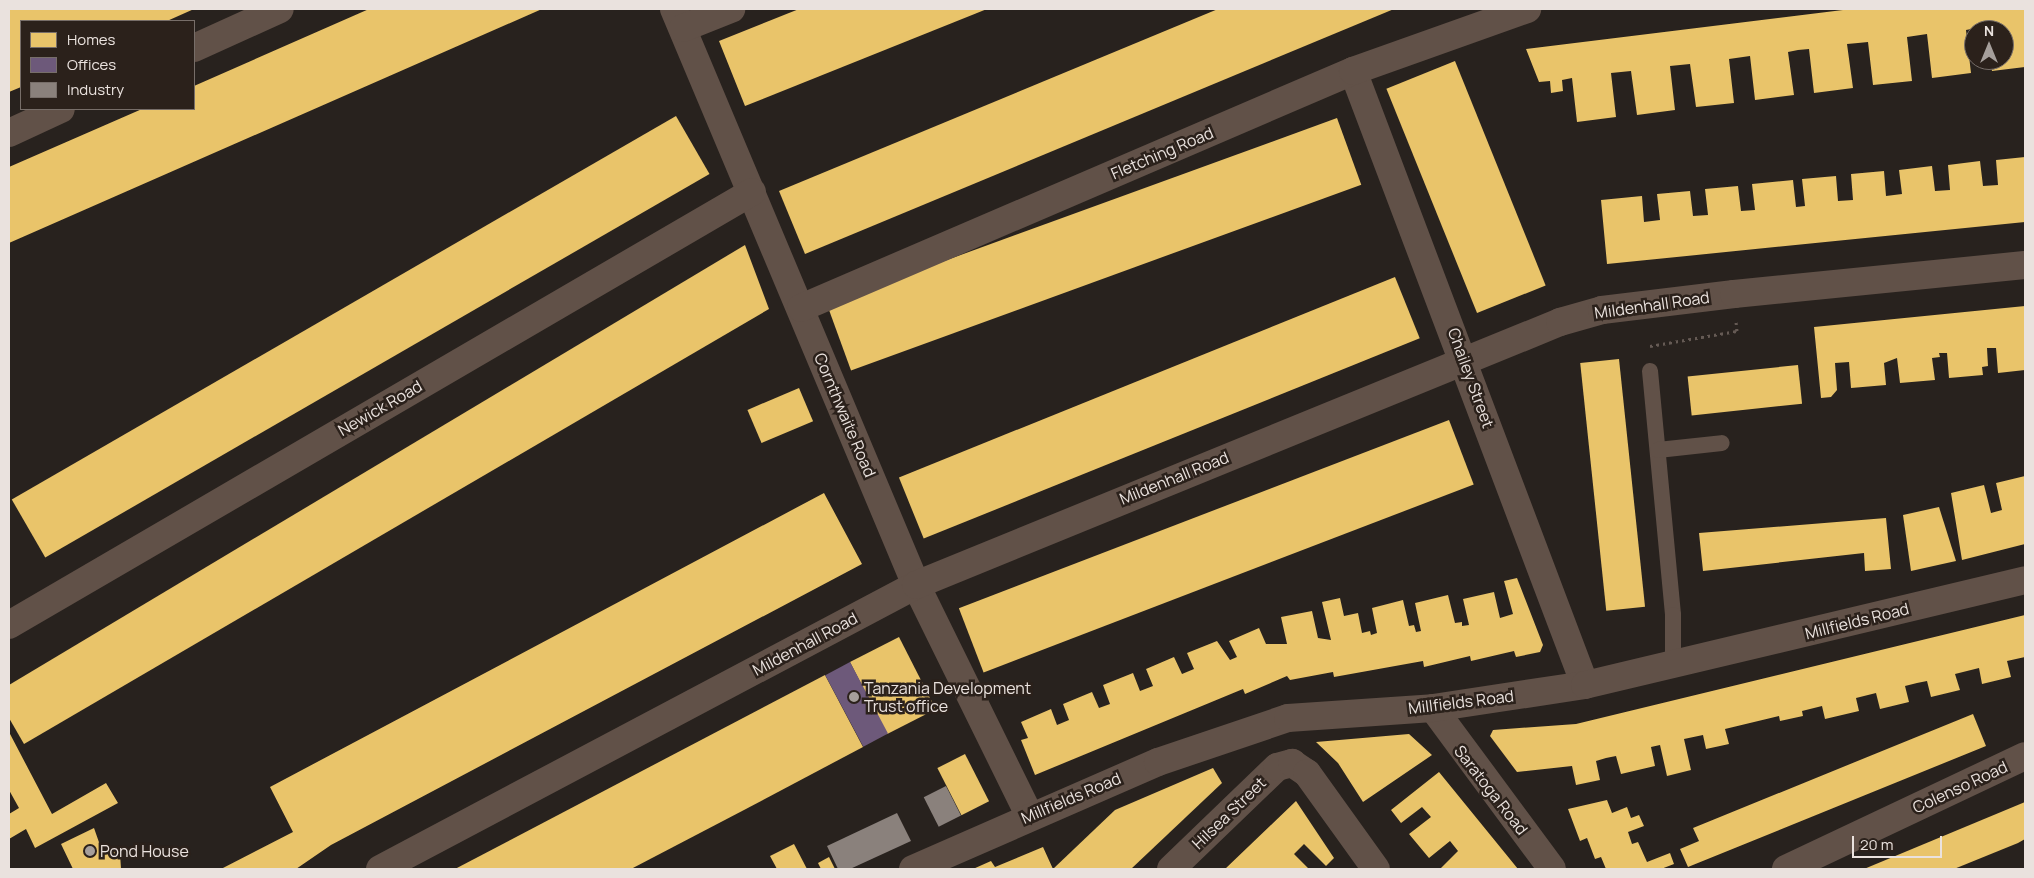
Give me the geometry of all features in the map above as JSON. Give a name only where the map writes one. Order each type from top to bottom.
[{"type":"street","points":[[195,48],[280,9]]},
{"type":"street","points":[[678,18],[730,9]]},
{"type":"street","name":"Fletching Road","points":[[801,308],[1354,71],[1526,9]]},
{"type":"street","name":"Cornthwaite Road","points":[[678,18],[916,584],[1029,815]]},
{"type":"street","name":"Chailey Street","points":[[1354,71],[1464,358],[1584,686]]},
{"type":"street","points":[[9,133],[59,110]]},
{"type":"street","name":"Newick Road","points":[[9,625],[752,192]]},
{"type":"street","name":"Mildenhall Road","points":[[380,869],[916,584],[1464,358],[1602,310],[1734,294],[2025,265]]},
{"type":"street","name":"Millfields Road","points":[[913,869],[1029,815],[1158,762],[1288,718],[1433,708],[1584,686],[2025,580]]},
{"type":"street","name":"Saratoga Road","points":[[1433,708],[1552,869]]},
{"type":"street","name":"Colenso Road","points":[[1786,869],[2025,756]]},
{"type":"street","name":"Hilsea Street","points":[[1171,869],[1278,767],[1292,763],[1307,773],[1376,869]]},
{"type":"lane","points":[[1650,371],[1673,614],[1673,666]]},
{"type":"lane","points":[[1658,450],[1722,443]]},
{"type":"path","points":[[1650,371],[1648,346],[1736,331],[1734,294]]},
{"type":"building: Homes","points":[[9,9],[194,9],[169,20],[20,20],[20,87],[9,92]]},
{"type":"building: Homes","points":[[369,9],[542,9],[9,243],[9,167],[140,110],[195,110],[195,86]]},
{"type":"building: Homes","points":[[799,9],[987,9],[745,106],[719,41]]},
{"type":"building: Homes","points":[[1218,9],[1394,9],[805,254],[779,191]]},
{"type":"building: Homes","points":[[1851,9],[2025,9],[2025,67],[2014,68],[2014,20],[1964,20],[1964,70],[1971,70],[1971,73],[1932,78],[1927,34],[1907,37],[1912,81],[1873,85],[1868,42],[1847,44],[1853,88],[1814,93],[1809,49],[1798,50],[1788,52],[1794,95],[1755,100],[1750,56],[1729,59],[1734,103],[1696,107],[1690,64],[1670,66],[1675,110],[1637,115],[1631,71],[1611,73],[1616,117],[1577,122],[1572,78],[1562,80],[1563,91],[1551,93],[1550,81],[1539,82],[1526,49]]},
{"type":"building: Homes","points":[[1455,61],[1546,285],[1477,313],[1386,89]]},
{"type":"building: Homes","points":[[676,116],[710,174],[45,558],[12,500]]},
{"type":"building: Homes","points":[[1337,118],[1361,185],[851,370],[827,304]]},
{"type":"building: Homes","points":[[2025,157],[2025,222],[1607,264],[1601,200],[1642,196],[1644,222],[1660,220],[1657,194],[1690,191],[1693,216],[1708,215],[1705,189],[1738,186],[1741,211],[1755,210],[1752,184],[1793,180],[1796,207],[1805,206],[1802,179],[1836,176],[1838,201],[1853,200],[1851,174],[1884,171],[1886,196],[1902,194],[1899,170],[1932,166],[1935,191],[1950,190],[1948,165],[1980,161],[1983,186],[1998,185],[1996,160]]},
{"type":"building: Homes","points":[[745,245],[769,309],[24,744],[9,718],[9,685]]},
{"type":"building: Homes","points":[[1395,277],[1420,338],[924,539],[899,477]]},
{"type":"building: Homes","points":[[2025,306],[2025,370],[1998,373],[1996,348],[1987,348],[1988,366],[1982,367],[1983,375],[1949,378],[1947,353],[1939,353],[1940,357],[1932,358],[1935,380],[1900,383],[1897,358],[1884,363],[1886,385],[1851,388],[1849,362],[1835,363],[1837,390],[1831,397],[1821,398],[1814,327]]},
{"type":"building: Homes","points":[[1619,359],[1645,607],[1606,611],[1580,363]]},
{"type":"building: Homes","points":[[1798,365],[1802,404],[1692,415],[1688,377]]},
{"type":"building: Homes","points":[[799,388],[813,421],[762,443],[747,410]]},
{"type":"building: Homes","points":[[1449,420],[1474,484],[984,673],[959,608]]},
{"type":"building: Homes","points":[[2025,476],[2025,544],[1962,560],[1951,493],[1984,485],[1991,513],[2002,510],[1996,483]]},
{"type":"building: Homes","points":[[824,493],[862,564],[331,845],[296,869],[221,869],[293,832],[270,787]]},
{"type":"building: Homes","points":[[1939,507],[1956,561],[1911,571],[1903,515]]},
{"type":"building: Homes","points":[[1886,518],[1891,569],[1865,571],[1864,553],[1703,571],[1699,533]]},
{"type":"building: Homes","points":[[1517,578],[1543,645],[1540,652],[1516,657],[1514,651],[1471,661],[1470,656],[1424,667],[1423,661],[1334,677],[1333,672],[1290,680],[1287,676],[1245,694],[1243,689],[1035,775],[1021,740],[1028,738],[1021,722],[1051,709],[1057,725],[1069,720],[1063,704],[1092,692],[1099,708],[1110,704],[1103,685],[1133,673],[1140,691],[1153,686],[1146,669],[1174,657],[1182,674],[1194,669],[1187,653],[1217,641],[1230,660],[1237,657],[1229,641],[1259,628],[1266,644],[1287,644],[1281,617],[1312,611],[1318,638],[1331,640],[1322,602],[1340,598],[1344,616],[1358,613],[1362,633],[1370,631],[1371,635],[1377,633],[1372,608],[1403,600],[1409,626],[1414,625],[1416,632],[1421,631],[1415,603],[1448,595],[1455,623],[1462,622],[1462,626],[1469,625],[1463,599],[1494,592],[1500,618],[1513,614],[1504,581]]},
{"type":"building: Homes","points":[[2025,615],[2025,657],[2007,661],[2011,677],[1982,684],[1979,668],[1955,674],[1960,690],[1931,697],[1927,681],[1905,686],[1909,702],[1880,709],[1876,693],[1856,698],[1859,711],[1825,719],[1822,706],[1802,711],[1803,716],[1780,721],[1779,716],[1725,729],[1729,744],[1706,749],[1703,735],[1684,739],[1691,770],[1667,776],[1660,745],[1651,747],[1655,766],[1621,774],[1616,756],[1606,758],[1596,761],[1600,780],[1576,785],[1572,766],[1517,772],[1490,736],[1493,730],[1576,724]]},
{"type":"building: Homes","points":[[899,637],[936,709],[887,734],[850,662]]},
{"type":"building: Homes","points":[[825,675],[863,747],[744,810],[631,869],[455,869]]},
{"type":"building: Homes","points":[[1973,714],[1986,746],[1688,867],[1680,849],[1699,841],[1693,828]]},
{"type":"building: Homes","points":[[9,732],[52,814],[106,783],[118,803],[35,848],[26,829],[9,839],[9,814],[19,808],[9,790]]},
{"type":"building: Homes","points":[[1409,734],[1432,755],[1363,802],[1338,763],[1316,742]]},
{"type":"building: Homes","points":[[965,754],[989,801],[961,815],[937,768]]},
{"type":"building: Homes","points":[[1213,768],[1222,783],[1131,869],[1053,869],[1115,810]]},
{"type":"building: Homes","points":[[1439,772],[1518,869],[1440,869],[1458,851],[1450,841],[1429,858],[1409,834],[1431,817],[1422,807],[1401,823],[1391,810]]},
{"type":"building: Homes","points":[[1607,800],[1612,813],[1627,807],[1631,818],[1639,815],[1644,826],[1628,832],[1632,844],[1638,842],[1647,862],[1670,853],[1674,864],[1661,869],[1606,869],[1601,857],[1595,859],[1587,838],[1580,841],[1568,809]]},
{"type":"building: Homes","points":[[1296,801],[1334,858],[1326,866],[1304,844],[1294,854],[1309,869],[1225,869]]},
{"type":"building: Homes","points":[[2025,802],[2025,839],[2018,843],[1954,869],[1864,869]]},
{"type":"building: Homes","name":"Pond House","points":[[94,828],[101,848],[120,853],[121,869],[73,869],[61,844]]},
{"type":"building: Homes","points":[[794,844],[807,869],[777,869],[770,856]]},
{"type":"building: Homes","points":[[1043,847],[1053,869],[973,869],[991,861],[995,867]]},
{"type":"building: Homes","points":[[829,857],[835,869],[821,869],[818,863]]},
{"type":"building: Offices","points":[[850,662],[888,734],[863,747],[825,675]]},
{"type":"building: Industry","points":[[946,786],[961,815],[939,827],[924,797]]},
{"type":"building: Industry","points":[[897,813],[911,841],[850,869],[838,869],[827,846]]},
{"type":"place","name":"Tanzania Development Trust office","points":[[854,697]]},
{"type":"place","name":"Pond House","points":[[90,851]]}]
